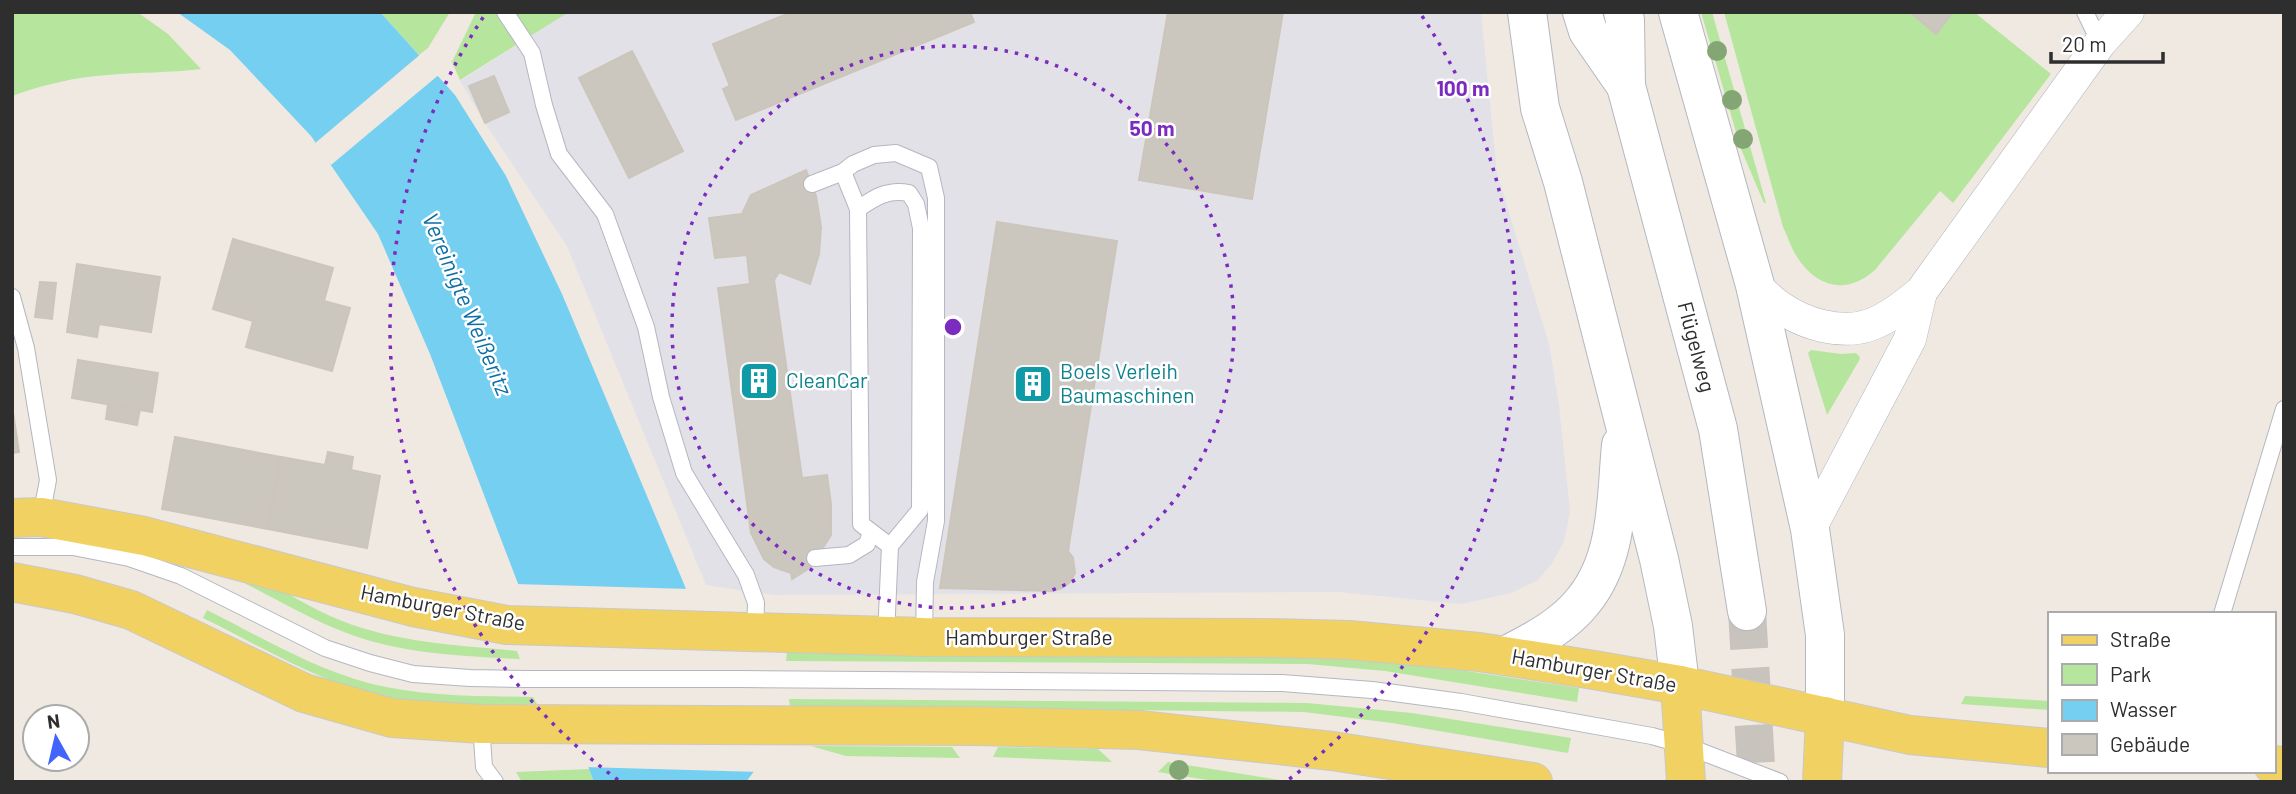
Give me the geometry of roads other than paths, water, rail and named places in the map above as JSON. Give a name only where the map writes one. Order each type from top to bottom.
[{"type":"main road","points":[[1527,12],[1540,108],[1563,182],[1669,602],[1680,685],[1685,763]]},
{"type":"main road","name":"Flügelweg","points":[[1582,12],[1588,31],[1626,86]]},
{"type":"main road","name":"Flügelweg","points":[[1623,12],[1626,86],[1717,429],[1747,611]]},
{"type":"main road","points":[[1678,12],[1755,285],[1810,529],[1825,635],[1822,782]]},
{"type":"main road","points":[[1505,656],[1539,638],[1583,602],[1593,588],[1612,536],[1623,415]]},
{"type":"main road","name":"Hamburger Straße","points":[[27,518],[144,536],[413,607],[508,625],[924,637],[1349,640],[1505,656],[1680,685],[1910,735],[2048,748]]},
{"type":"main road","points":[[12,583],[75,594],[131,610],[304,693],[392,718],[481,724],[962,726],[1139,730],[1332,751],[1534,782]]},
{"type":"street","points":[[1755,285],[1781,308],[1811,322],[1830,327],[1853,328],[1870,325],[1895,313],[1921,292],[2100,43],[2128,12]]},
{"type":"street","points":[[1810,529],[1910,339],[1921,292]]},
{"type":"lane","points":[[505,12],[532,53],[559,154],[605,214],[646,327],[661,397],[684,473],[746,575],[756,603],[739,633]]},
{"type":"lane","points":[[2085,12],[2100,43]]},
{"type":"lane","points":[[812,184],[843,172],[853,164],[874,155],[896,153],[929,167],[936,198],[936,521],[925,582],[924,637]]},
{"type":"lane","points":[[843,172],[858,209],[861,524],[890,546]]},
{"type":"lane","points":[[858,209],[876,197],[895,191],[909,193],[916,204],[921,228],[920,510],[890,546],[886,636]]},
{"type":"lane","points":[[12,297],[26,348],[48,480],[27,518]]},
{"type":"lane","points":[[2223,612],[2284,409]]},
{"type":"lane","points":[[815,558],[849,555],[867,544],[871,532]]},
{"type":"lane","points":[[12,547],[73,547],[129,558],[181,576],[326,648],[413,674],[527,679],[1295,684],[1372,690],[1461,702],[1652,736],[1685,763],[1780,782]]},
{"type":"lane","points":[[481,724],[484,767],[495,782]]},
{"type":"water","name":"Vereinigte Weißeritz","points":[[177,12],[380,12],[455,95],[506,176],[562,294],[684,584],[755,770],[746,782],[594,782],[430,354],[378,234],[311,136],[230,50]]},
{"type":"tunnel","points":[[1747,611],[1757,782]]},
{"type":"place","name":"CleanCar","points":[[759,381]]},
{"type":"place","name":"Boels Verleih Baumaschinen","points":[[1033,384]]}]
